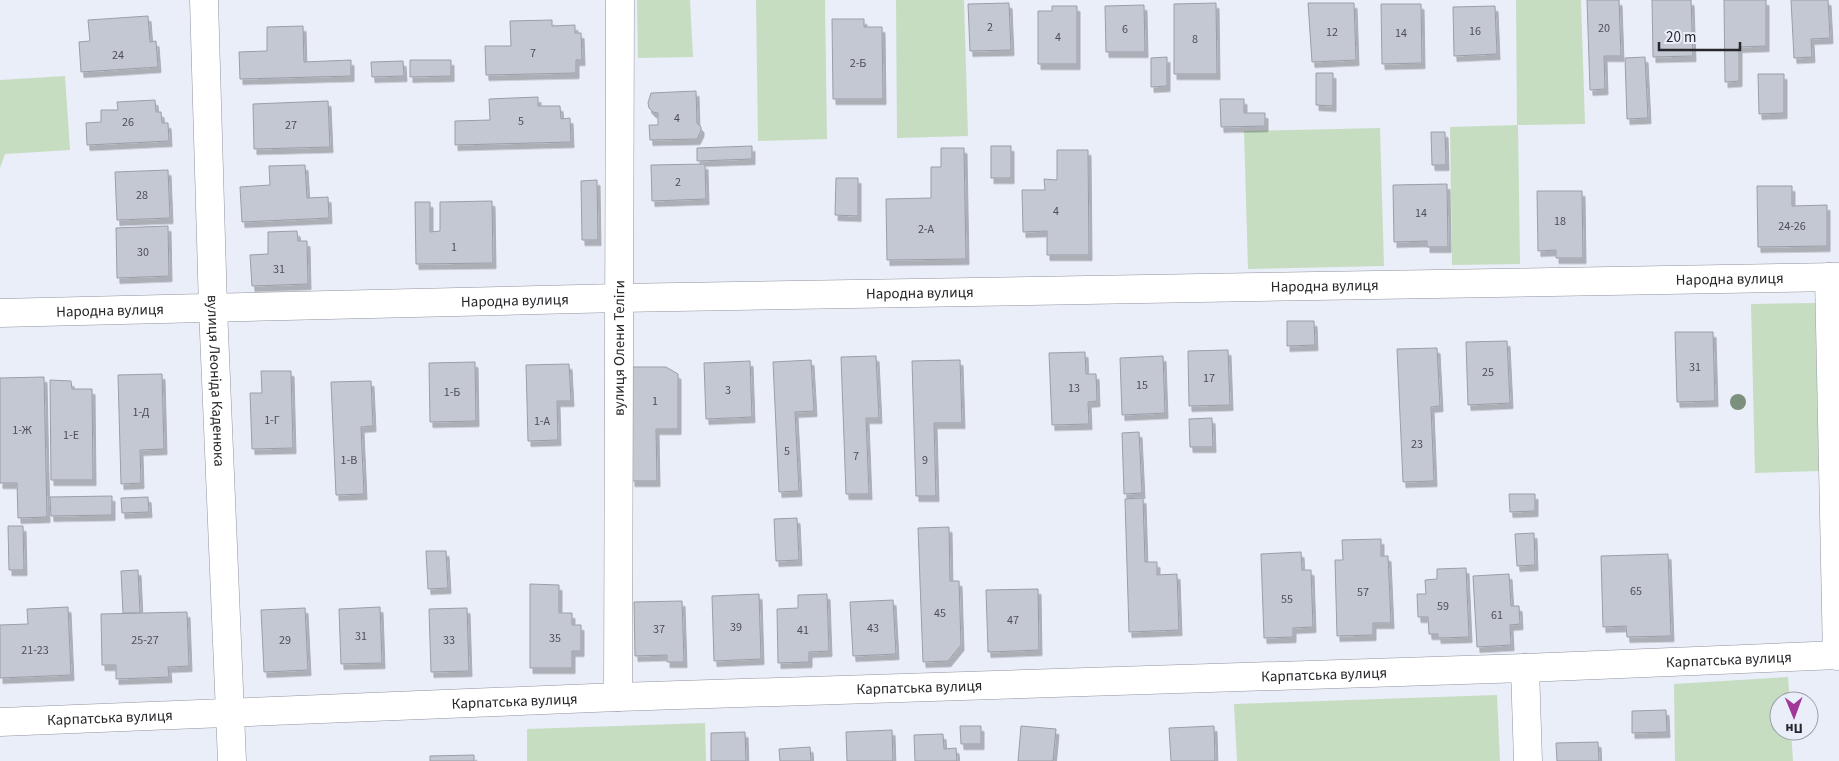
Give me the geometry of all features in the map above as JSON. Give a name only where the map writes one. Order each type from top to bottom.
[{"type":"street","name":"вулиця Леоніда Каденюка","points":[[204,0],[232,761]]},
{"type":"street","name":"вулиця Олени Теліги","points":[[618,697],[620,0]]},
{"type":"street","name":"Народна вулиця","points":[[0,313],[619,298],[1834,277]]},
{"type":"street","points":[[1834,277],[1838,655]]},
{"type":"street","name":"Карпатська вулиця","points":[[0,722],[618,697],[1525,668],[1838,655]]},
{"type":"street","points":[[1525,668],[1528,761]]},
{"type":"green space","points":[[637,0],[690,0],[693,57],[638,58]]},
{"type":"green space","points":[[756,0],[825,0],[827,139],[758,141]]},
{"type":"green space","points":[[896,0],[964,0],[968,136],[897,138]]},
{"type":"green space","points":[[1516,0],[1581,0],[1585,124],[1518,125],[1520,264],[1452,265],[1450,127],[1517,125]]},
{"type":"green space","points":[[65,76],[70,150],[5,154],[0,168],[0,80]]},
{"type":"green space","points":[[1380,128],[1384,266],[1248,269],[1244,131]]},
{"type":"green space","points":[[1815,303],[1819,471],[1755,473],[1751,304]]},
{"type":"green space","points":[[1788,677],[1789,691],[1769,691],[1769,741],[1792,741],[1793,761],[1675,761],[1674,684]]},
{"type":"green space","points":[[1497,695],[1500,761],[1237,761],[1234,704]]},
{"type":"green space","points":[[705,723],[706,761],[527,761],[527,729]]},
{"type":"building","points":[[1587,0],[1619,0],[1621,56],[1604,56],[1605,89],[1590,90]]},
{"type":"building","points":[[1652,0],[1691,0],[1693,56],[1653,57]]},
{"type":"building","points":[[1724,0],[1766,0],[1766,46],[1739,47],[1739,81],[1725,82]]},
{"type":"building","points":[[1791,0],[1828,0],[1830,38],[1811,39],[1812,57],[1794,58]]},
{"type":"building","points":[[1009,3],[1011,50],[970,51],[968,4]]},
{"type":"building","points":[[1216,3],[1217,74],[1174,74],[1174,4]]},
{"type":"building","points":[[1308,3],[1354,3],[1356,60],[1312,62]]},
{"type":"building","points":[[1381,4],[1421,4],[1422,63],[1382,64]]},
{"type":"building","points":[[1144,5],[1145,52],[1106,52],[1105,6]]},
{"type":"building","points":[[1052,6],[1077,6],[1077,64],[1038,64],[1038,11],[1052,11]]},
{"type":"building","points":[[1495,6],[1497,54],[1454,56],[1453,7]]},
{"type":"building","points":[[148,16],[150,42],[156,41],[158,67],[81,72],[79,42],[90,41],[88,20]]},
{"type":"building","points":[[832,19],[864,19],[864,27],[882,27],[883,99],[833,99]]},
{"type":"building","points":[[552,20],[552,26],[575,25],[575,33],[581,33],[582,60],[576,60],[576,73],[486,75],[485,46],[511,46],[510,21]]},
{"type":"building","points":[[303,26],[304,62],[351,60],[351,76],[240,79],[239,52],[267,51],[267,27]]},
{"type":"building","points":[[1167,57],[1167,86],[1151,87],[1151,58]]},
{"type":"building","points":[[1645,57],[1648,118],[1627,119],[1625,58]]},
{"type":"building","points":[[410,60],[451,60],[451,76],[410,77]]},
{"type":"building","points":[[403,61],[404,76],[372,77],[371,62]]},
{"type":"building","points":[[1316,73],[1333,73],[1333,106],[1316,105]]},
{"type":"building","points":[[1758,74],[1784,74],[1784,113],[1759,114]]},
{"type":"building","points":[[696,91],[697,123],[701,127],[697,139],[650,140],[649,125],[658,125],[658,113],[653,112],[649,108],[648,103],[651,93]]},
{"type":"building","points":[[538,97],[538,106],[560,106],[561,119],[570,118],[571,142],[455,145],[455,121],[490,120],[489,99]]},
{"type":"building","points":[[1220,99],[1244,99],[1244,113],[1265,113],[1265,126],[1221,127]]},
{"type":"building","points":[[155,100],[156,112],[161,112],[162,123],[168,123],[169,141],[87,145],[86,123],[101,122],[101,110],[118,110],[117,102]]},
{"type":"building","points":[[328,101],[330,147],[254,149],[253,104]]},
{"type":"building","points":[[1431,132],[1445,132],[1446,165],[1432,165]]},
{"type":"building","points":[[752,146],[752,159],[697,161],[697,148]]},
{"type":"building","points":[[991,146],[1011,146],[1011,178],[991,178]]},
{"type":"building","points":[[941,148],[964,148],[966,259],[887,260],[886,199],[931,198],[931,167],[941,167]]},
{"type":"building","points":[[1057,150],[1088,150],[1089,255],[1047,255],[1047,231],[1023,232],[1022,190],[1045,190],[1044,179],[1057,180]]},
{"type":"building","points":[[705,164],[706,199],[652,201],[651,165]]},
{"type":"building","points":[[305,165],[307,198],[328,197],[329,218],[242,222],[240,187],[270,185],[269,166]]},
{"type":"building","points":[[168,170],[170,218],[117,220],[115,172]]},
{"type":"building","points":[[836,178],[858,178],[858,216],[835,215]]},
{"type":"building","points":[[597,180],[598,240],[582,240],[581,181]]},
{"type":"building","points":[[1447,184],[1448,247],[1427,247],[1427,241],[1394,242],[1393,185]]},
{"type":"building","points":[[1757,186],[1792,186],[1792,206],[1827,205],[1827,246],[1758,247]]},
{"type":"building","points":[[1537,191],[1582,191],[1583,258],[1556,258],[1556,250],[1538,251]]},
{"type":"building","points":[[492,201],[493,263],[416,264],[415,202],[430,202],[430,232],[440,231],[440,202]]},
{"type":"building","points":[[168,226],[169,276],[117,278],[116,228]]},
{"type":"building","points":[[297,231],[298,241],[307,241],[308,284],[252,286],[250,255],[268,254],[268,232]]},
{"type":"building","points":[[1287,321],[1314,321],[1315,345],[1287,346]]},
{"type":"building","points":[[1675,332],[1713,332],[1715,401],[1677,402]]},
{"type":"building","points":[[1507,341],[1510,403],[1468,405],[1466,342]]},
{"type":"building","points":[[1437,348],[1440,406],[1431,407],[1434,481],[1403,482],[1397,349]]},
{"type":"building","points":[[1228,350],[1230,405],[1189,406],[1188,351]]},
{"type":"building","points":[[1085,352],[1086,374],[1096,374],[1097,401],[1088,402],[1089,424],[1052,425],[1049,353]]},
{"type":"building","points":[[876,356],[879,418],[866,418],[869,494],[846,494],[841,357]]},
{"type":"building","points":[[1163,356],[1165,413],[1122,415],[1120,358]]},
{"type":"building","points":[[811,360],[814,411],[795,412],[799,491],[779,492],[773,362]]},
{"type":"building","points":[[960,360],[962,423],[934,423],[936,496],[916,496],[912,361]]},
{"type":"building","points":[[750,361],[752,417],[706,419],[704,363]]},
{"type":"building","points":[[475,362],[476,421],[430,422],[429,363]]},
{"type":"building","points":[[569,364],[571,401],[557,401],[558,440],[528,441],[526,365]]},
{"type":"building","points":[[631,367],[666,367],[678,374],[678,429],[656,429],[657,481],[632,481]]},
{"type":"building","points":[[261,371],[291,371],[293,448],[252,449],[250,393],[262,393]]},
{"type":"building","points":[[162,374],[164,449],[140,450],[141,483],[121,484],[118,375]]},
{"type":"building","points":[[44,377],[47,517],[18,518],[17,483],[0,483],[0,378]]},
{"type":"building","points":[[50,380],[71,381],[72,389],[92,389],[93,480],[51,480]]},
{"type":"building","points":[[371,381],[373,426],[361,427],[364,494],[336,495],[331,382]]},
{"type":"building","points":[[1212,418],[1213,447],[1190,447],[1189,419]]},
{"type":"building","points":[[1139,432],[1142,493],[1124,494],[1122,433]]},
{"type":"building","points":[[1509,494],[1535,494],[1535,511],[1510,512]]},
{"type":"building","points":[[112,496],[112,515],[51,516],[50,497]]},
{"type":"building","points":[[148,497],[149,512],[122,513],[121,498]]},
{"type":"building","points":[[1143,498],[1145,562],[1157,562],[1157,575],[1177,574],[1179,630],[1129,632],[1125,499]]},
{"type":"building","points":[[797,518],[799,560],[776,561],[774,519]]},
{"type":"building","points":[[8,526],[23,526],[24,570],[9,570]]},
{"type":"building","points":[[949,527],[950,581],[959,581],[961,645],[948,661],[923,662],[918,528]]},
{"type":"building","points":[[1534,533],[1535,565],[1517,566],[1515,534]]},
{"type":"building","points":[[1381,539],[1381,556],[1388,556],[1391,623],[1373,623],[1373,635],[1337,636],[1335,560],[1343,560],[1342,540]]},
{"type":"building","points":[[426,551],[446,551],[448,588],[428,589]]},
{"type":"building","points":[[1301,552],[1302,570],[1311,570],[1313,627],[1293,628],[1293,637],[1264,638],[1261,554]]},
{"type":"building","points":[[1668,554],[1671,636],[1627,637],[1626,626],[1603,627],[1601,556]]},
{"type":"building","points":[[1466,568],[1469,637],[1438,638],[1438,634],[1429,634],[1428,617],[1418,617],[1417,594],[1426,594],[1425,580],[1437,579],[1437,569]]},
{"type":"building","points":[[138,570],[140,613],[123,613],[121,571]]},
{"type":"building","points":[[1509,574],[1511,606],[1519,606],[1520,624],[1510,625],[1511,645],[1477,647],[1473,576]]},
{"type":"building","points":[[530,584],[559,585],[559,613],[572,613],[572,625],[581,625],[581,651],[572,651],[572,668],[530,668]]},
{"type":"building","points":[[1038,589],[1039,650],[988,652],[986,590]]},
{"type":"building","points":[[759,594],[761,659],[714,661],[712,596]]},
{"type":"building","points":[[827,594],[829,651],[809,652],[809,662],[778,663],[777,609],[798,608],[798,595]]},
{"type":"building","points":[[893,600],[896,654],[853,656],[850,602]]},
{"type":"building","points":[[682,601],[684,662],[667,662],[667,655],[635,656],[634,602]]},
{"type":"building","points":[[68,607],[71,675],[0,678],[0,625],[28,624],[27,609]]},
{"type":"building","points":[[380,607],[382,663],[341,664],[339,609]]},
{"type":"building","points":[[305,608],[308,670],[264,672],[261,610]]},
{"type":"building","points":[[467,608],[469,671],[431,672],[429,609]]},
{"type":"building","points":[[187,612],[189,666],[168,667],[169,677],[116,679],[116,665],[102,665],[101,614]]},
{"type":"building","points":[[1666,710],[1667,732],[1632,733],[1632,711]]},
{"type":"building","points":[[960,726],[981,726],[981,744],[961,744]]},
{"type":"building","points":[[1021,726],[1056,729],[1053,761],[1018,761]]},
{"type":"building","points":[[1214,726],[1215,761],[1171,761],[1169,728]]},
{"type":"building","points":[[892,730],[893,761],[847,761],[846,732]]},
{"type":"building","points":[[745,732],[746,761],[711,761],[711,733]]},
{"type":"building","points":[[943,734],[944,749],[956,748],[957,761],[915,761],[914,735]]},
{"type":"building","points":[[1598,742],[1599,761],[1557,761],[1556,743]]},
{"type":"building","points":[[810,747],[811,761],[780,761],[779,749]]},
{"type":"building","points":[[474,755],[474,761],[430,761],[430,756]]}]
